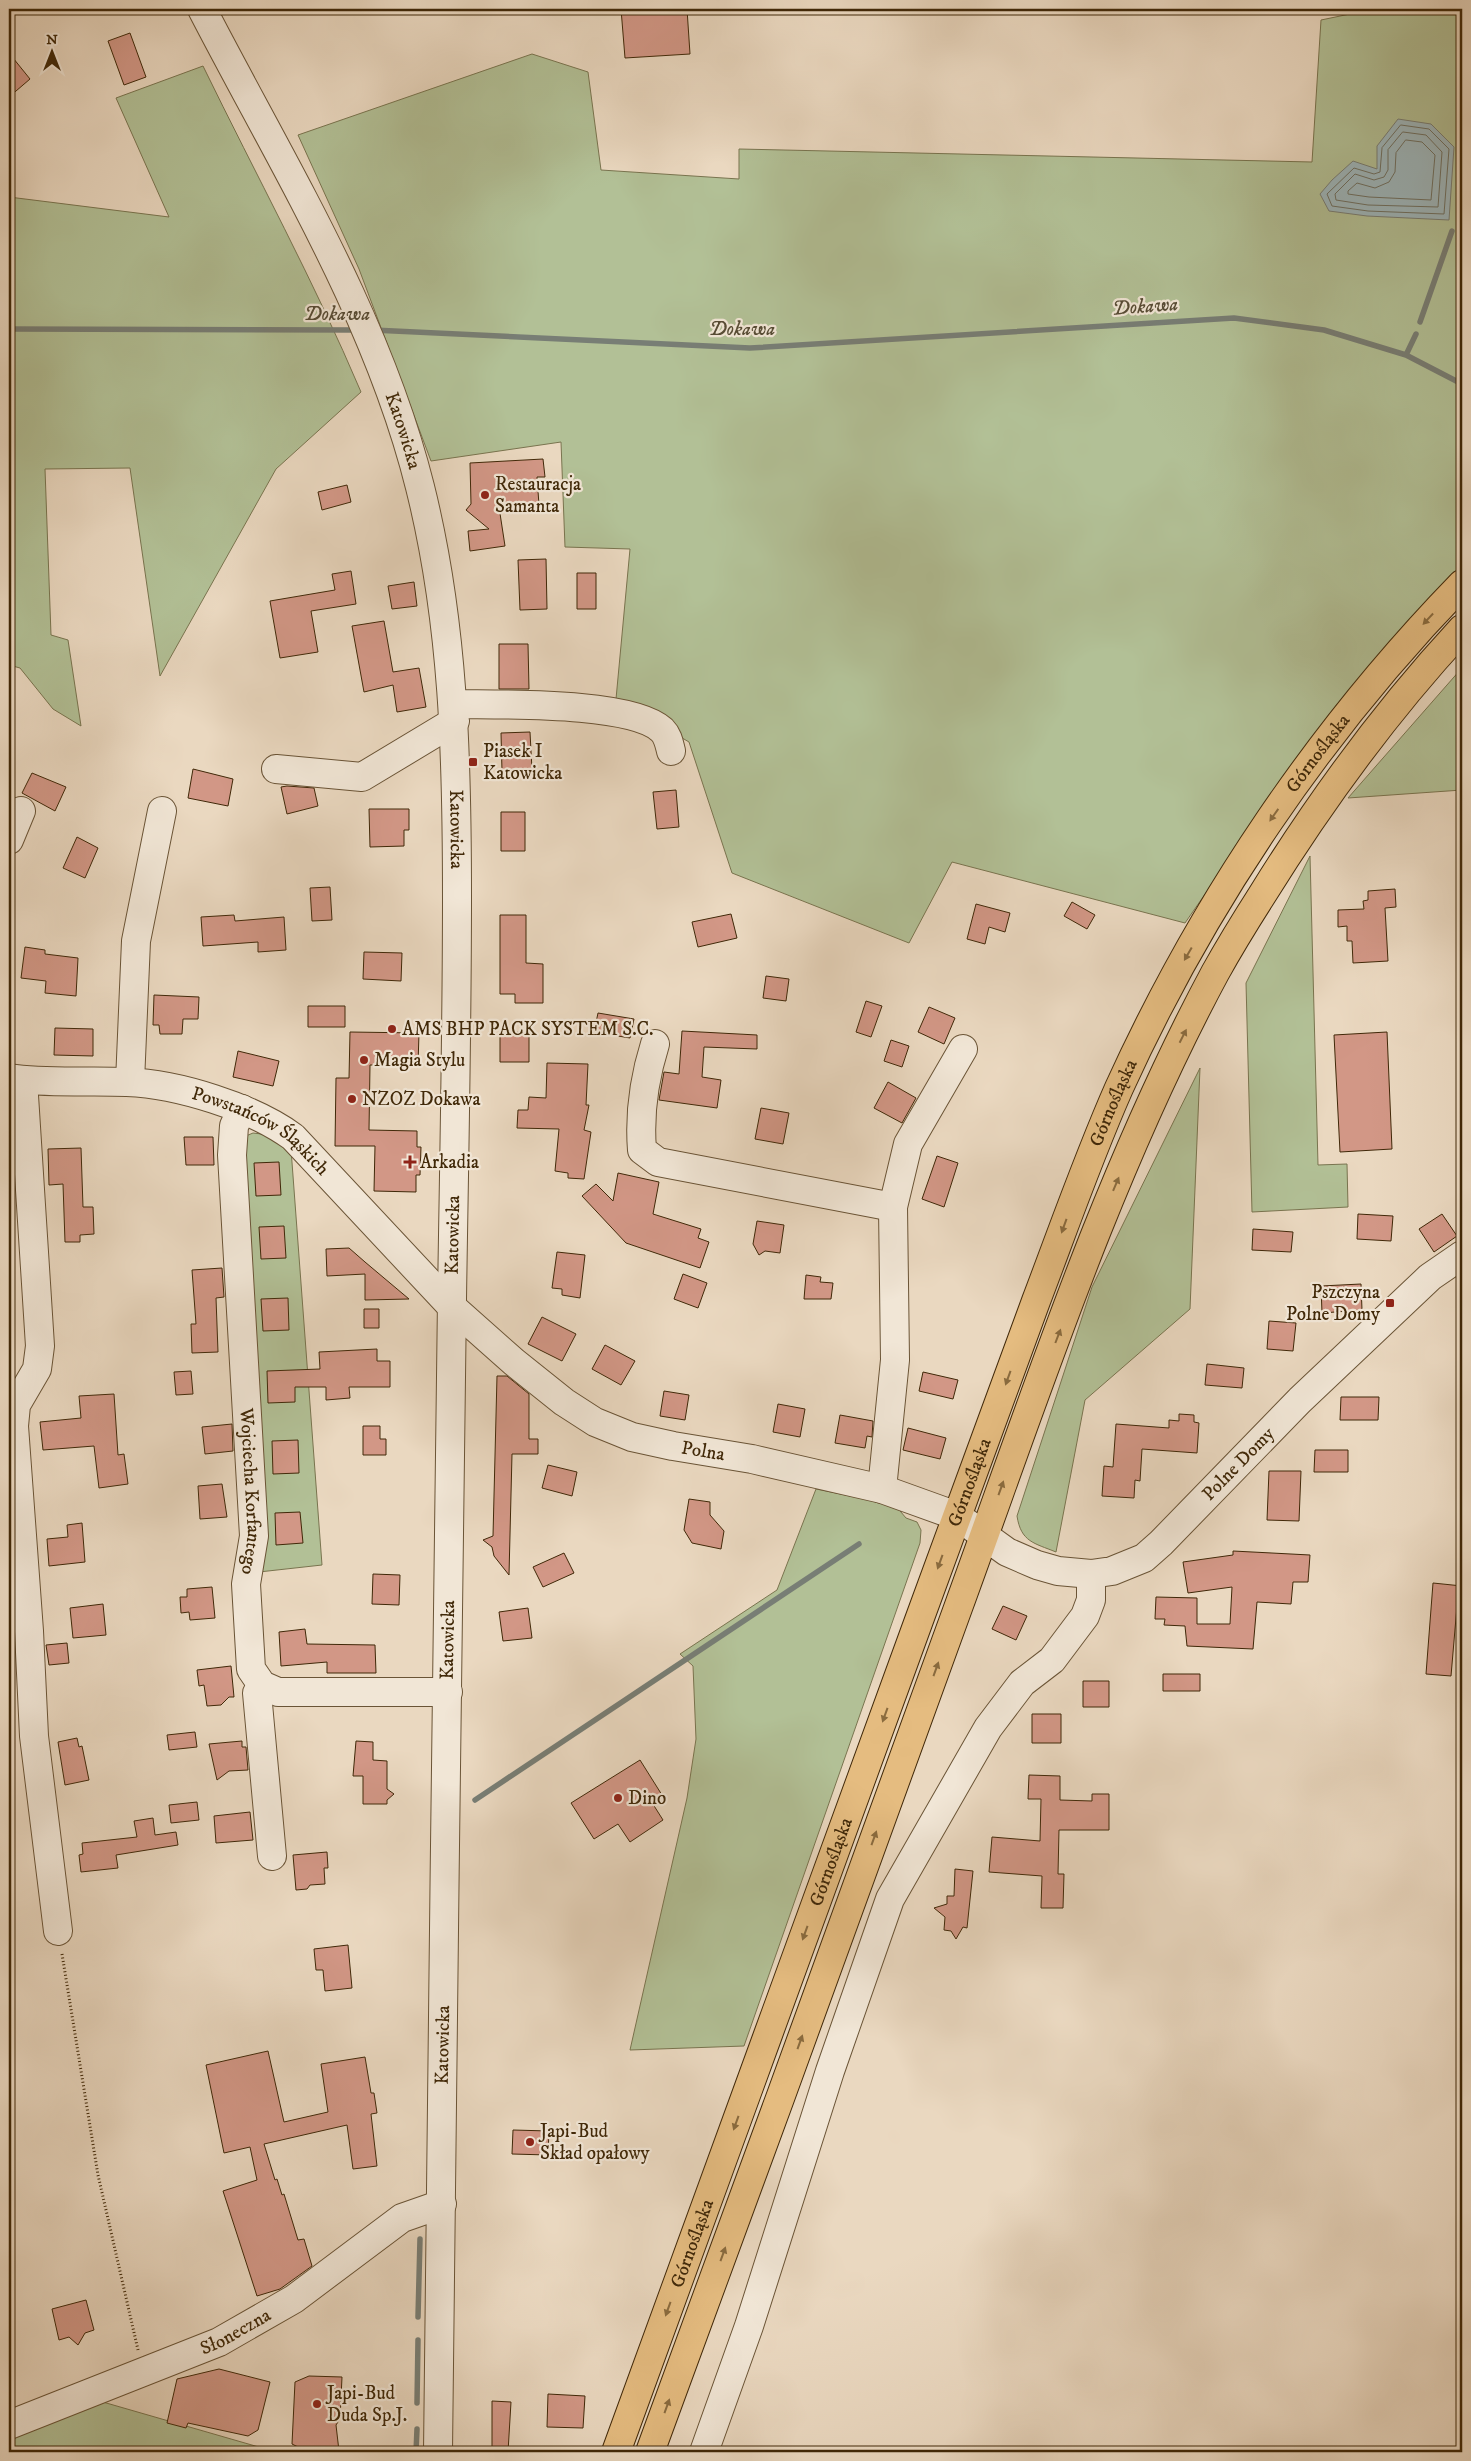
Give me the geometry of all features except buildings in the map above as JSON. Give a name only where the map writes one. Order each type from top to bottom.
[{"type":"main road","name":"Górnośląska","points":[[616,2452],[957,1516],[1087,1164],[1120,1086],[1174,979],[1221,897],[1273,816],[1340,724],[1403,647],[1462,584]]},
{"type":"main road","name":"Górnośląska","points":[[650,2452],[984,1534],[1106,1209],[1146,1114],[1218,968],[1303,829],[1348,766],[1421,674],[1462,629]]},
{"type":"street","name":"Katowicka","points":[[202,9],[289,171],[353,301],[379,362],[401,423],[419,484],[436,557],[447,636],[454,713],[457,1002],[438,2452]]},
{"type":"street","points":[[276,769],[362,777],[435,735],[454,713],[574,706],[640,718],[660,729],[667,737],[671,751]]},
{"type":"street","points":[[9,840],[21,811]]},
{"type":"street","points":[[130,1082],[136,941],[162,811]]},
{"type":"street","points":[[655,1044],[645,1078],[640,1124],[642,1150],[658,1162],[893,1207]]},
{"type":"street","points":[[882,1489],[894,1360],[893,1207],[908,1144],[963,1049]]},
{"type":"street","points":[[16,1079],[40,1346],[37,1369],[16,1405],[14,1426],[29,1631],[34,1736],[58,1931]]},
{"type":"street","name":"Powstańców Śląskich","points":[[16,1079],[130,1082],[212,1099],[242,1109],[278,1126],[293,1137],[452,1307]]},
{"type":"street","name":"Wojciecha Korfantego","points":[[242,1109],[234,1126],[232,1155],[254,1536],[246,1584],[251,1669],[262,1685]]},
{"type":"street","name":"Polne Domy","points":[[984,1534],[1007,1552],[1037,1565],[1075,1573],[1091,1574],[1112,1571],[1129,1566],[1144,1558],[1307,1394],[1430,1277],[1462,1255]]},
{"type":"street","name":"Polna","points":[[452,1307],[514,1362],[564,1402],[595,1422],[632,1437],[752,1459],[882,1489],[957,1516],[984,1534]]},
{"type":"street","points":[[704,2452],[749,2326],[830,2071],[890,1899],[988,1728],[1022,1683],[1052,1660],[1085,1616],[1092,1600],[1091,1574]]},
{"type":"street","points":[[272,1856],[256,1693],[262,1685],[278,1692],[448,1692]]},
{"type":"street","name":"Słoneczna","points":[[9,2425],[219,2342],[294,2299],[402,2218],[442,2204]]},
{"type":"path","points":[[58,1931],[98,2175],[143,2373]]},
{"type":"green space","points":[[1374,9],[1462,9],[1462,564],[1335,707],[1185,923],[952,862],[909,943],[732,873],[689,742],[616,699],[630,549],[565,547],[561,442],[431,461],[359,269],[298,135],[532,54],[588,72],[601,170],[739,179],[739,149],[1312,162],[1321,20]]},
{"type":"green space","points":[[203,66],[304,269],[361,392],[276,469],[160,676],[130,468],[45,469],[51,635],[68,640],[81,726],[53,709],[20,668],[9,665],[9,197],[169,217],[116,98]]},
{"type":"green space","points":[[1461,669],[1462,790],[1348,798]]},
{"type":"green space","points":[[1310,856],[1318,1165],[1347,1164],[1348,1207],[1252,1212],[1246,983]]},
{"type":"green space","points":[[1200,1068],[1190,1309],[1085,1400],[1056,1552],[1035,1544],[1025,1536],[1017,1516],[1092,1287]]},
{"type":"green space","points":[[253,1133],[270,1135],[291,1149],[322,1565],[250,1573],[241,1138]]},
{"type":"green space","points":[[816,1489],[895,1505],[906,1518],[917,1522],[921,1530],[920,1543],[744,2046],[630,2050],[687,1798],[696,1739],[693,1666],[680,1654],[777,1590]]},
{"type":"green space","points":[[89,2398],[276,2452],[9,2452],[9,2432]]},
{"type":"water","points":[[1398,119],[1431,124],[1454,147],[1449,220],[1367,216],[1329,211],[1320,194],[1353,161],[1377,169],[1377,146]]},
{"type":"waterway","points":[[1420,322],[1452,231]]},
{"type":"waterway","name":"Dokawa","points":[[373,330],[750,348],[1234,318],[1324,330],[1406,355],[1462,384]]},
{"type":"waterway","name":"Dokawa","points":[[9,329],[357,330]]},
{"type":"waterway","points":[[1406,355],[1416,334]]},
{"type":"waterway","points":[[475,1800],[859,1544]]},
{"type":"waterway","points":[[418,2317],[420,2239]]},
{"type":"waterway","points":[[417,2403],[418,2340]]},
{"type":"waterway","points":[[416,2452],[417,2429]]},
{"type":"place","name":"Restauracja Samanta","points":[[485,495]]},
{"type":"place","name":"Piasek I Katowicka","points":[[473,762]]},
{"type":"place","name":"AMS BHP PACK SYSTEM S.C.","points":[[392,1029]]},
{"type":"place","name":"Magia Stylu","points":[[364,1060]]},
{"type":"place","name":"NZOZ Dokawa","points":[[352,1099]]},
{"type":"place","name":"Arkadia","points":[[410,1162]]},
{"type":"place","name":"Pszczyna Polne Domy","points":[[1390,1303]]},
{"type":"place","name":"Dino","points":[[618,1798]]},
{"type":"place","name":"Japi-Bud Skład opałowy","points":[[530,2142]]},
{"type":"place","name":"Japi-Bud Duda Sp.J.","points":[[317,2404]]}]
